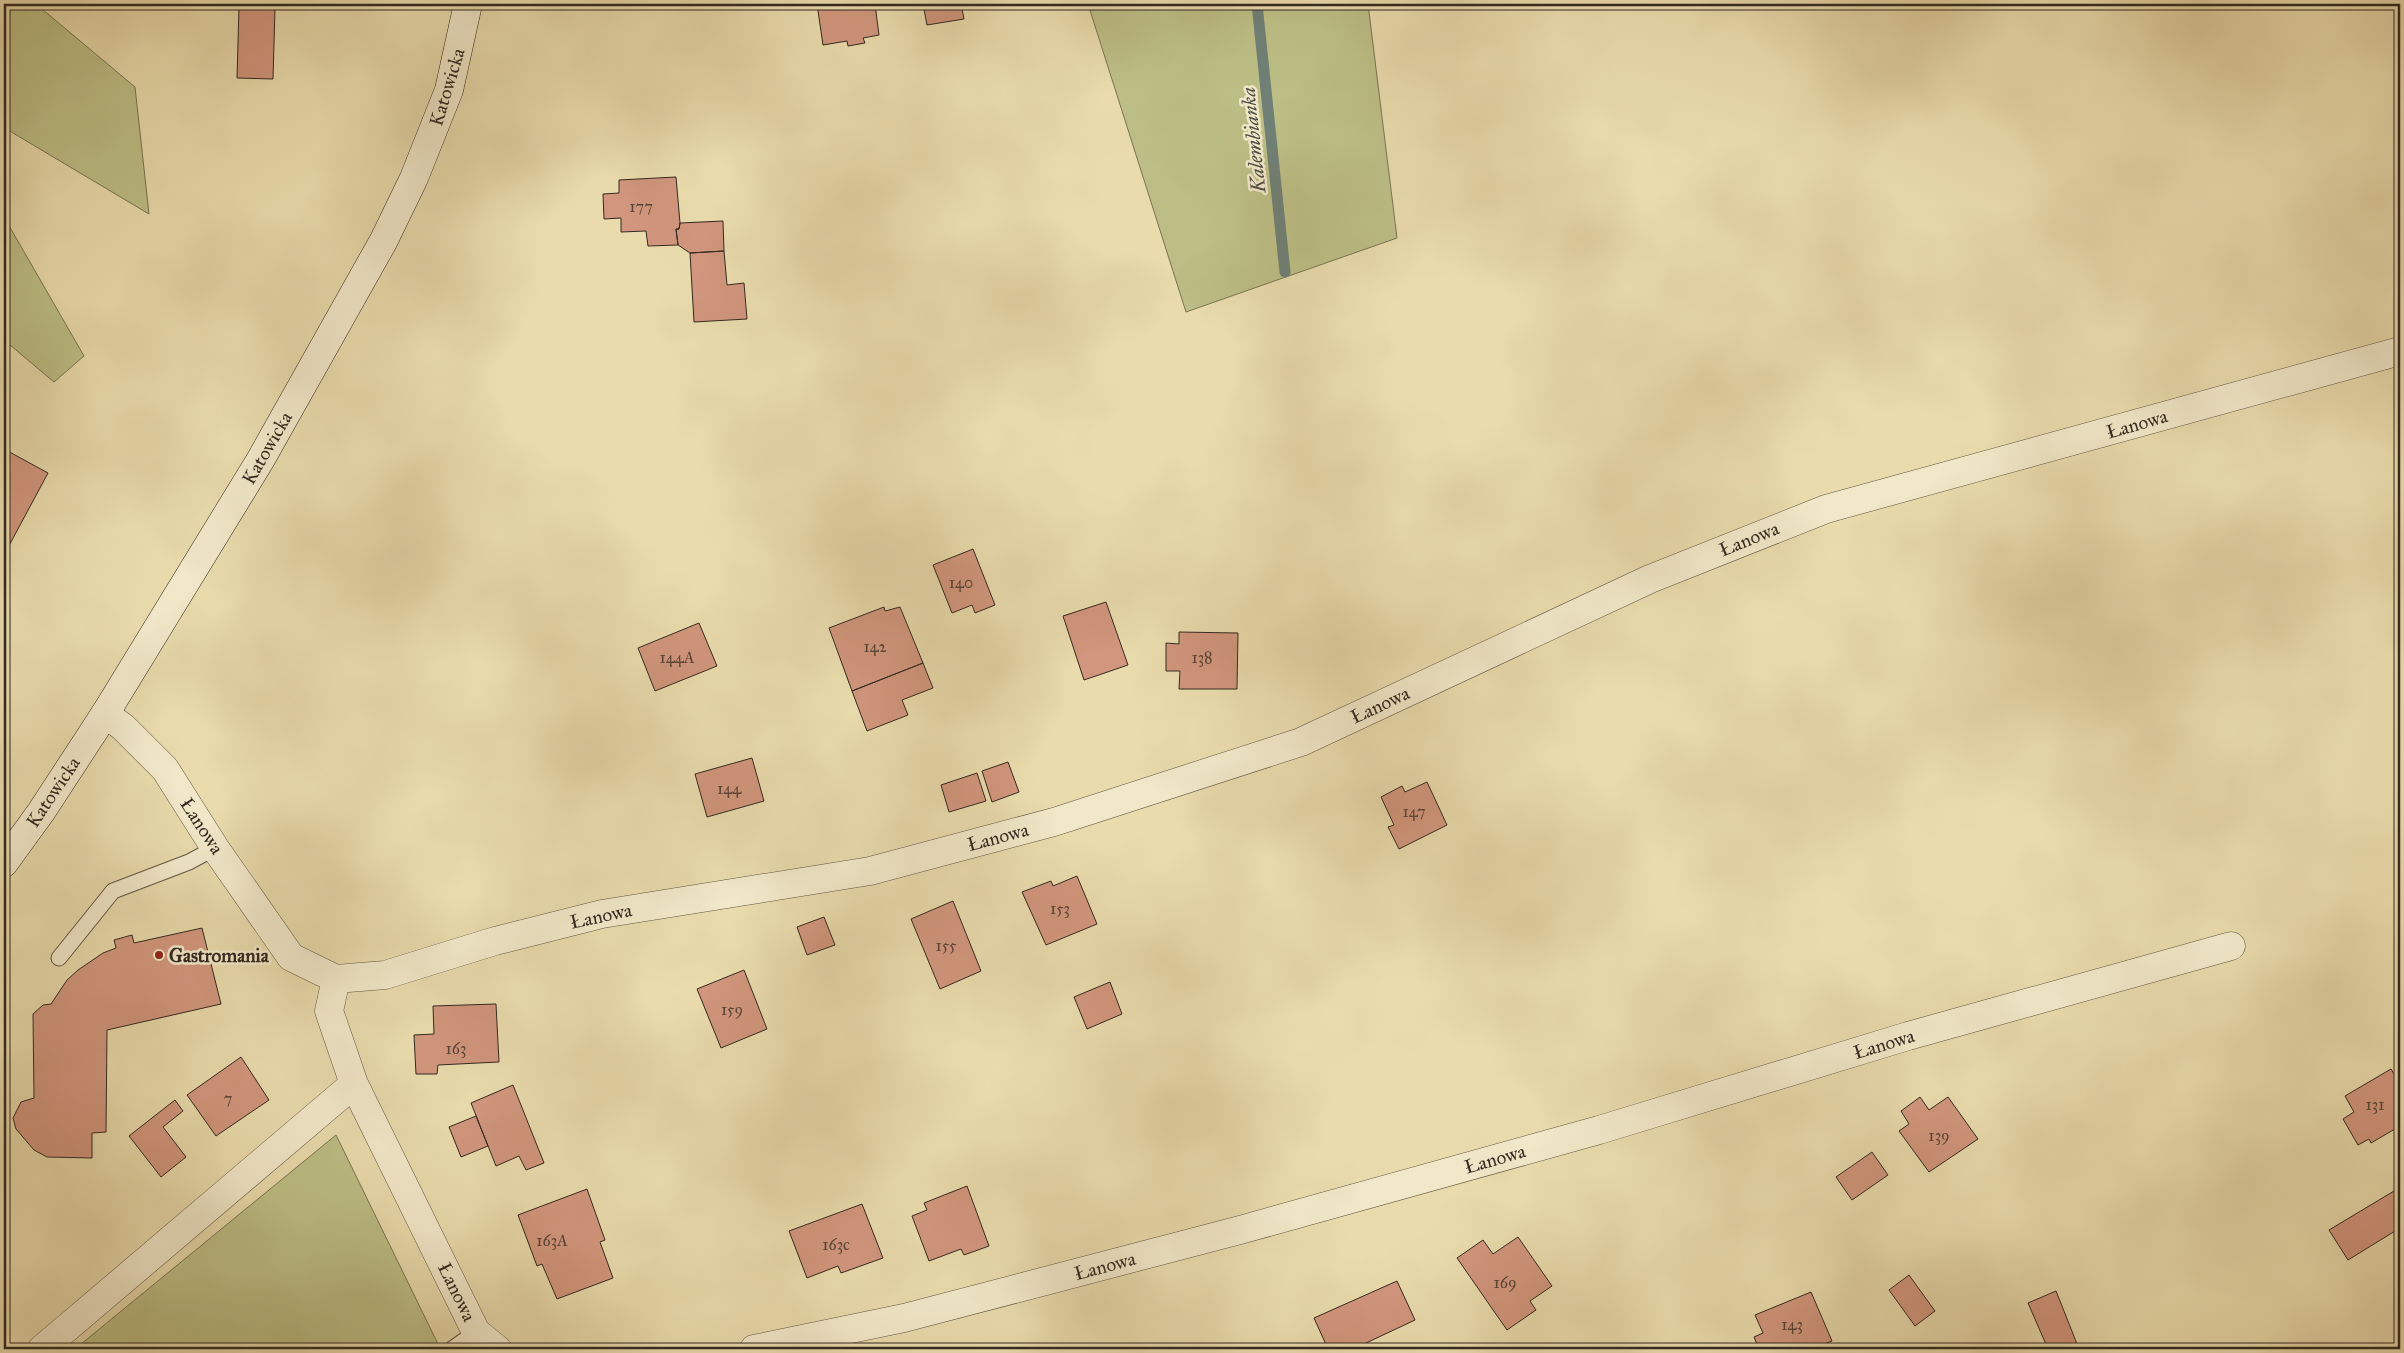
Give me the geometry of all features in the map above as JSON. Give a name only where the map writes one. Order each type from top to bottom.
[{"type":"street","name":"Katowicka","points":[[4,863],[105,714],[261,459],[384,240],[414,178],[449,90],[468,4]]},
{"type":"street","name":"Łanowa","points":[[105,714],[124,727],[166,769],[215,848],[291,957],[336,979],[385,975],[495,941],[602,914],[870,870],[1054,822],[1301,742],[1650,579],[1826,509],[2400,351]]},
{"type":"street","name":"Łanowa","points":[[754,1349],[904,1318],[1240,1230],[1599,1130],[1908,1036],[2231,946]]},
{"type":"street","name":"Łanowa","points":[[336,979],[329,1010],[354,1084],[476,1332],[498,1349]]},
{"type":"street","points":[[42,1349],[354,1084]]},
{"type":"lane","points":[[59,958],[113,891],[189,862],[215,848]]},
{"type":"lane","points":[[452,1349],[476,1332]]},
{"type":"green space","points":[[4,4],[36,4],[135,87],[149,214],[8,130],[4,132]]},
{"type":"green space","points":[[1088,4],[1368,4],[1397,238],[1186,312]]},
{"type":"green space","points":[[4,217],[84,356],[54,382],[4,340]]},
{"type":"green space","points":[[336,1135],[438,1344],[431,1349],[75,1349]]},
{"type":"building","points":[[817,4],[875,4],[879,35],[863,38],[865,43],[848,46],[847,41],[823,45]]},
{"type":"building","points":[[923,4],[961,4],[964,19],[927,25]]},
{"type":"building","points":[[239,7],[275,8],[273,79],[237,78]]},
{"type":"building","points":[[676,177],[680,223],[679,229],[676,229],[678,245],[648,246],[646,231],[621,232],[621,218],[604,219],[603,194],[619,193],[619,180]]},
{"type":"building","points":[[723,221],[724,251],[690,253],[678,245],[676,229],[679,229],[680,223]]},
{"type":"building","points":[[724,251],[727,285],[744,283],[747,319],[694,322],[690,253]]},
{"type":"building","points":[[4,449],[48,473],[4,555]]},
{"type":"building","points":[[973,549],[995,605],[975,613],[972,605],[952,613],[933,565]]},
{"type":"building","points":[[1106,602],[1128,665],[1084,680],[1063,616]]},
{"type":"building","points":[[884,607],[885,611],[900,607],[923,663],[852,691],[829,628]]},
{"type":"building","points":[[699,623],[717,666],[655,691],[638,648]]},
{"type":"building","points":[[1179,632],[1238,633],[1237,689],[1179,689],[1180,671],[1166,671],[1166,643],[1179,644]]},
{"type":"building","points":[[923,663],[933,688],[902,700],[908,715],[867,731],[852,691]]},
{"type":"building","points":[[752,758],[764,801],[707,817],[695,774]]},
{"type":"building","points":[[1008,762],[1019,792],[992,802],[982,771]]},
{"type":"building","points":[[977,773],[986,801],[949,812],[941,785]]},
{"type":"building","points":[[1427,782],[1447,825],[1399,849],[1388,827],[1394,825],[1381,797],[1402,786],[1405,792]]},
{"type":"building","points":[[1077,876],[1097,924],[1046,945],[1022,892],[1051,881],[1053,886]]},
{"type":"building","points":[[953,901],[981,971],[940,989],[911,919]]},
{"type":"building","points":[[824,917],[835,945],[807,955],[797,927]]},
{"type":"building","points":[[202,928],[221,1004],[107,1030],[106,1132],[92,1133],[92,1158],[47,1157],[34,1150],[16,1129],[13,1118],[21,1102],[34,1098],[33,1014],[43,1005],[51,1004],[67,980],[78,970],[103,953],[116,948],[114,940],[132,935],[134,943]]},
{"type":"building","points":[[744,970],[767,1029],[721,1048],[697,989]]},
{"type":"building","points":[[1110,982],[1122,1014],[1087,1029],[1074,997]]},
{"type":"building","points":[[496,1004],[499,1062],[438,1065],[437,1074],[416,1074],[414,1035],[434,1034],[433,1006]]},
{"type":"building","points":[[241,1057],[269,1100],[216,1136],[187,1095]]},
{"type":"building","points":[[2391,1069],[2400,1084],[2400,1126],[2371,1143],[2369,1139],[2358,1145],[2343,1119],[2354,1112],[2345,1096]]},
{"type":"building","points":[[513,1085],[544,1163],[526,1170],[519,1156],[496,1166],[471,1103]]},
{"type":"building","points":[[1920,1097],[1929,1110],[1948,1097],[1978,1139],[1929,1172],[1899,1131],[1909,1124],[1901,1111]]},
{"type":"building","points":[[175,1100],[183,1111],[163,1127],[186,1157],[161,1177],[129,1136]]},
{"type":"building","points":[[476,1116],[488,1146],[461,1157],[449,1127]]},
{"type":"building","points":[[1872,1152],[1888,1175],[1852,1200],[1836,1177]]},
{"type":"building","points":[[967,1186],[989,1246],[964,1255],[961,1249],[929,1261],[912,1216],[927,1210],[924,1203]]},
{"type":"building","points":[[587,1189],[605,1240],[600,1242],[613,1278],[557,1299],[542,1264],[537,1266],[518,1215]]},
{"type":"building","points":[[2394,1191],[2400,1202],[2400,1228],[2348,1260],[2329,1230]]},
{"type":"building","points":[[862,1204],[883,1258],[841,1273],[838,1266],[807,1278],[789,1231]]},
{"type":"building","points":[[1518,1237],[1552,1286],[1530,1301],[1536,1310],[1507,1330],[1457,1258],[1483,1240],[1493,1254]]},
{"type":"building","points":[[1909,1275],[1935,1311],[1915,1326],[1889,1290]]},
{"type":"building","points":[[1397,1281],[1415,1320],[1366,1343],[1369,1349],[1328,1349],[1314,1318]]},
{"type":"building","points":[[2056,1291],[2079,1349],[2048,1349],[2028,1303]]},
{"type":"building","points":[[1811,1292],[1832,1341],[1810,1349],[1759,1349],[1754,1337],[1763,1333],[1755,1315]]},
{"type":"waterway","name":"Kalembianka","points":[[1257,4],[1285,272]]},
{"type":"place","name":"Gastromania","points":[[159,955]]}]
